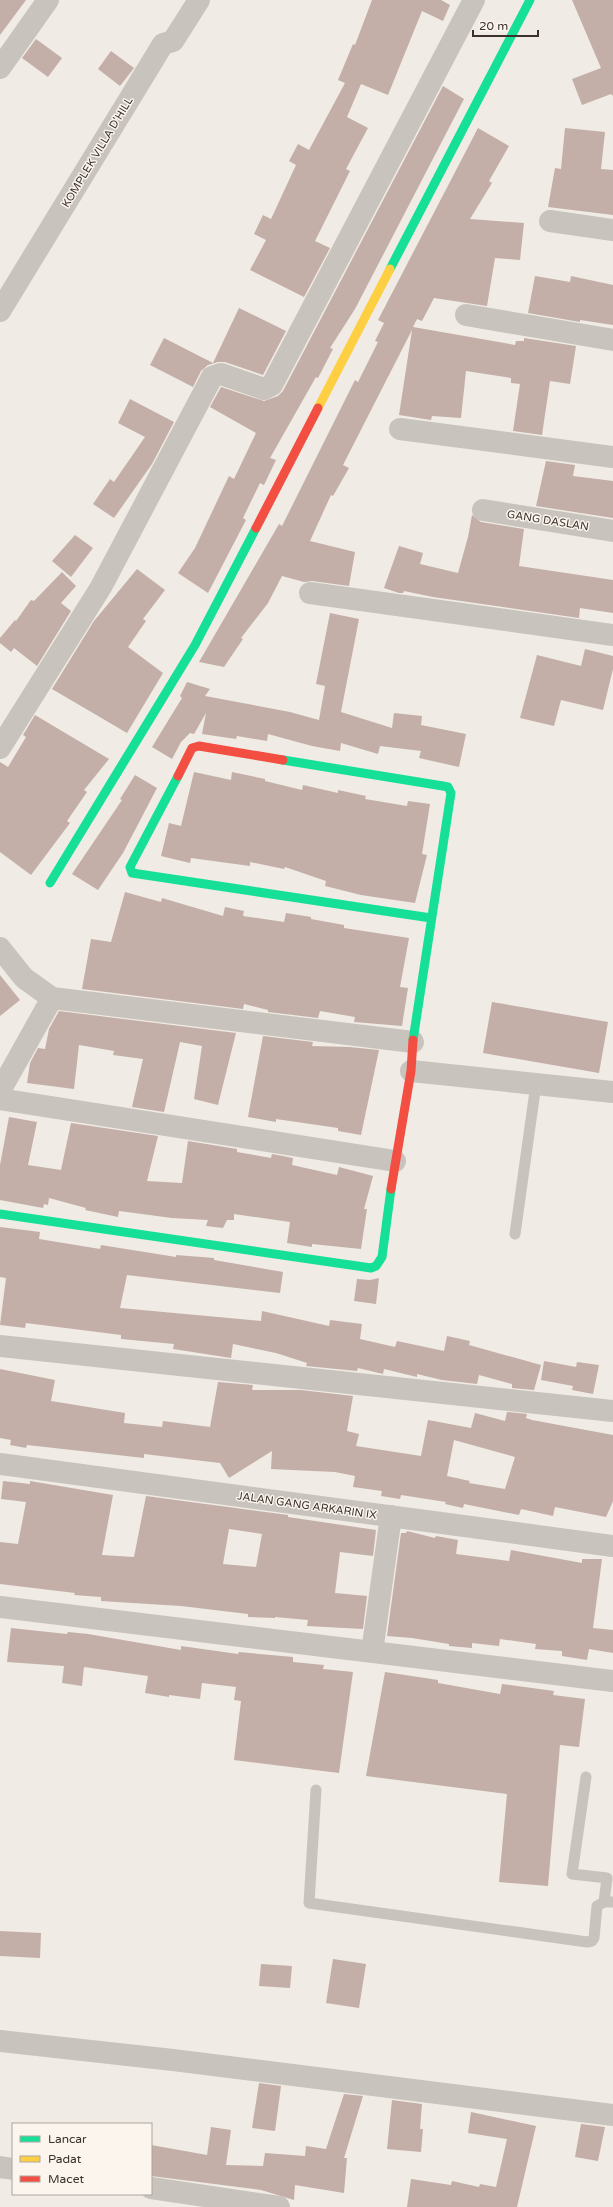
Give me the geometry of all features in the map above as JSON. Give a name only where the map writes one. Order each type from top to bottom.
[{"type":"street","points":[[0,68],[48,0]]},
{"type":"street","name":"KOMPLEK VILLA D'HILL","points":[[0,311],[163,44],[173,41],[199,0]]},
{"type":"street","points":[[0,748],[101,587],[212,377],[221,374],[259,389],[267,388],[272,385],[474,0]]},
{"type":"street","points":[[50,883],[195,645],[530,0]]},
{"type":"street","points":[[550,221],[613,230]]},
{"type":"street","points":[[466,315],[613,340]]},
{"type":"street","points":[[400,429],[613,457]]},
{"type":"street","name":"GANG DASLAN","points":[[483,510],[613,531]]},
{"type":"street","points":[[310,593],[613,635]]},
{"type":"street","points":[[0,1214],[371,1268],[376,1266],[382,1257],[395,1161],[411,1071],[413,1042],[431,918],[451,793],[448,787],[443,786],[195,746],[189,751],[130,867],[132,873],[137,876],[431,918]]},
{"type":"street","points":[[0,948],[24,978],[52,998],[413,1042]]},
{"type":"street","points":[[0,1091],[52,998]]},
{"type":"street","points":[[411,1071],[613,1092]]},
{"type":"street","points":[[0,1099],[395,1161]]},
{"type":"street","points":[[0,1346],[613,1411]]},
{"type":"street","name":"JALAN GANG ARKARIN IX","points":[[0,1464],[613,1546]]},
{"type":"street","points":[[372,1652],[392,1516]]},
{"type":"street","points":[[0,1607],[613,1681]]},
{"type":"street","points":[[0,2041],[173,2060],[613,2115]]},
{"type":"street","points":[[0,2167],[12,2168]]},
{"type":"street","points":[[152,2188],[279,2207]]},
{"type":"lane","points":[[515,1234],[536,1084]]},
{"type":"lane","points":[[316,1790],[309,1903],[587,1942],[592,1941],[594,1938],[597,1906],[608,1902],[607,1878],[572,1874],[586,1777]]},
{"type":"building","points":[[0,0],[26,0],[0,35]]},
{"type":"building","points":[[372,0],[441,0],[450,5],[443,21],[422,11],[388,95],[361,84],[347,117],[368,128],[346,169],[350,171],[315,241],[330,248],[304,297],[250,270],[266,240],[254,234],[263,215],[271,219],[296,165],[289,161],[298,144],[309,150],[345,83],[338,80],[353,44],[355,45]]},
{"type":"building","points":[[572,0],[613,0],[613,96],[611,94],[582,105],[572,79],[601,68]]},
{"type":"building","points":[[36,39],[62,58],[48,77],[22,58]]},
{"type":"building","points":[[111,51],[134,68],[120,86],[98,69]]},
{"type":"building","points":[[443,86],[464,99],[355,309],[330,348],[333,349],[318,378],[316,377],[270,458],[276,460],[264,485],[260,483],[243,518],[246,520],[208,593],[178,573],[195,548],[229,476],[234,479],[256,433],[210,407],[221,387],[264,401],[278,396],[283,391]]},
{"type":"building","points":[[478,128],[509,146],[489,181],[492,183],[470,219],[524,223],[520,260],[495,258],[487,306],[434,298],[422,321],[417,319],[413,327],[515,345],[516,341],[524,341],[524,338],[576,346],[570,384],[550,381],[542,435],[513,431],[520,384],[511,383],[511,378],[466,371],[461,418],[432,416],[431,420],[399,415],[412,330],[343,465],[349,468],[333,496],[331,495],[310,541],[355,552],[349,586],[312,581],[304,582],[282,576],[268,603],[241,638],[243,639],[224,667],[199,662],[279,524],[282,526],[355,380],[358,382],[378,342],[375,341],[384,323],[378,320]]},
{"type":"building","points":[[565,128],[605,132],[601,169],[613,170],[613,215],[548,207],[555,168],[561,169]]},
{"type":"building","points":[[535,276],[570,282],[571,276],[613,285],[613,325],[580,320],[580,322],[528,313]]},
{"type":"building","points":[[239,308],[286,331],[263,375],[225,362],[218,362],[208,365],[201,371],[193,387],[150,365],[164,338],[213,363]]},
{"type":"building","points":[[130,399],[174,422],[152,464],[114,518],[93,504],[110,479],[114,482],[145,437],[118,423]]},
{"type":"building","points":[[546,461],[575,465],[573,476],[613,481],[613,518],[536,506]]},
{"type":"building","points":[[472,515],[481,522],[524,529],[519,566],[613,580],[613,613],[580,608],[579,618],[433,597],[404,591],[403,593],[399,593],[384,588],[399,546],[423,553],[420,564],[458,573],[468,537]]},
{"type":"building","points":[[75,535],[93,548],[71,577],[52,561]]},
{"type":"building","points":[[137,569],[165,590],[143,619],[146,621],[128,647],[163,673],[127,733],[52,689],[94,621]]},
{"type":"building","points":[[62,572],[76,586],[61,603],[71,611],[37,666],[14,648],[11,652],[0,643],[0,638],[15,620],[16,621],[31,600],[34,601]]},
{"type":"building","points":[[330,613],[359,619],[341,712],[392,728],[394,713],[422,716],[421,725],[466,734],[459,767],[419,758],[421,751],[380,746],[378,754],[341,743],[340,751],[312,746],[268,734],[267,741],[237,736],[236,739],[202,734],[206,713],[194,734],[190,733],[181,742],[172,759],[152,747],[182,698],[180,696],[187,682],[210,689],[205,696],[290,712],[319,720],[325,686],[316,684]]},
{"type":"building","points":[[585,649],[613,656],[613,669],[603,710],[561,700],[554,726],[520,718],[537,655],[581,666]]},
{"type":"building","points":[[35,715],[109,759],[84,790],[87,792],[67,821],[70,823],[31,875],[0,852],[0,762],[8,767],[26,737],[23,735]]},
{"type":"building","points":[[194,772],[231,780],[232,772],[265,779],[265,781],[302,790],[303,785],[338,793],[338,790],[366,796],[365,799],[407,806],[408,801],[430,804],[422,854],[427,855],[415,903],[361,895],[325,886],[326,881],[285,867],[284,869],[250,862],[250,866],[191,858],[190,863],[161,856],[169,823],[181,826]]},
{"type":"building","points":[[135,775],[157,788],[123,853],[98,890],[72,874],[122,800],[120,799]]},
{"type":"building","points":[[125,892],[161,902],[162,898],[223,916],[225,907],[244,911],[243,916],[284,922],[286,913],[344,925],[344,928],[409,938],[400,987],[408,988],[402,1026],[354,1022],[355,1017],[320,1011],[318,1018],[268,1012],[268,1010],[244,1004],[243,1009],[82,989],[91,939],[111,942]]},
{"type":"building","points":[[0,975],[20,1000],[0,1016]]},
{"type":"building","points":[[492,1002],[608,1022],[599,1073],[483,1053]]},
{"type":"building","points":[[59,1011],[236,1033],[218,1105],[194,1099],[202,1046],[180,1042],[164,1112],[132,1107],[143,1059],[113,1055],[114,1051],[79,1045],[74,1089],[27,1083],[30,1063],[38,1048],[45,1049],[49,1029]]},
{"type":"building","points":[[263,1036],[313,1042],[312,1046],[349,1047],[379,1050],[361,1135],[338,1131],[338,1128],[276,1119],[276,1122],[248,1117]]},
{"type":"building","points":[[9,1117],[37,1122],[28,1165],[61,1170],[71,1123],[158,1136],[147,1181],[182,1183],[188,1141],[237,1149],[237,1152],[271,1158],[272,1154],[293,1158],[292,1165],[337,1175],[339,1167],[373,1176],[364,1209],[367,1209],[361,1249],[312,1244],[312,1247],[287,1243],[290,1222],[234,1214],[234,1220],[227,1220],[223,1228],[206,1226],[208,1220],[172,1218],[119,1211],[118,1217],[85,1210],[86,1208],[49,1198],[48,1205],[44,1204],[43,1208],[0,1200],[0,1165]]},
{"type":"building","points":[[0,1227],[40,1232],[39,1239],[100,1249],[101,1245],[176,1257],[176,1255],[214,1258],[214,1260],[283,1272],[280,1293],[127,1275],[120,1308],[261,1321],[262,1311],[329,1326],[330,1320],[362,1324],[360,1339],[395,1347],[397,1341],[444,1351],[447,1336],[470,1341],[469,1345],[541,1365],[534,1390],[512,1388],[512,1384],[479,1375],[477,1384],[442,1380],[417,1374],[417,1377],[384,1369],[383,1374],[358,1368],[357,1371],[306,1366],[307,1363],[276,1353],[233,1344],[231,1358],[173,1349],[174,1344],[121,1339],[121,1335],[26,1323],[25,1328],[0,1325],[6,1278],[0,1277]]},
{"type":"building","points":[[379,1278],[376,1304],[354,1301],[357,1279],[370,1280]]},
{"type":"building","points":[[544,1361],[576,1367],[577,1362],[599,1365],[593,1394],[572,1390],[573,1386],[541,1380]]},
{"type":"building","points":[[0,1369],[55,1380],[51,1401],[125,1413],[124,1423],[162,1427],[163,1421],[210,1427],[218,1382],[253,1385],[252,1390],[301,1390],[353,1396],[347,1431],[359,1434],[356,1446],[421,1456],[428,1420],[471,1428],[475,1413],[505,1421],[507,1412],[527,1414],[526,1418],[532,1420],[613,1435],[613,1501],[606,1517],[555,1507],[553,1516],[521,1509],[519,1515],[464,1504],[463,1508],[445,1504],[446,1502],[401,1495],[400,1499],[381,1496],[382,1491],[353,1487],[355,1476],[335,1472],[271,1469],[272,1451],[229,1478],[220,1463],[144,1454],[144,1458],[27,1445],[26,1448],[10,1445],[11,1440],[0,1438]],"holes":[[[454,1440],[515,1457],[505,1489],[469,1483],[470,1481],[447,1476]]]},
{"type":"building","points":[[3,1481],[30,1484],[30,1481],[113,1495],[102,1555],[134,1557],[146,1496],[288,1515],[288,1517],[376,1530],[373,1556],[340,1552],[335,1593],[367,1596],[363,1629],[307,1626],[308,1620],[275,1617],[248,1617],[248,1614],[181,1606],[101,1601],[101,1597],[74,1595],[75,1593],[0,1584],[0,1542],[18,1544],[26,1502],[1,1499]],"holes":[[[229,1529],[262,1534],[256,1567],[223,1564]]]},
{"type":"building","points":[[407,1531],[435,1538],[436,1536],[458,1540],[456,1554],[509,1561],[511,1550],[582,1563],[582,1559],[602,1559],[593,1628],[613,1630],[613,1653],[589,1649],[587,1660],[562,1656],[562,1651],[535,1649],[536,1644],[500,1639],[499,1646],[472,1643],[472,1648],[449,1646],[449,1644],[412,1638],[387,1636],[401,1533],[406,1533]]},
{"type":"building","points":[[11,1628],[67,1634],[68,1632],[88,1634],[181,1650],[181,1646],[238,1654],[239,1652],[293,1657],[293,1662],[324,1665],[323,1669],[353,1672],[339,1773],[234,1760],[241,1701],[234,1700],[236,1687],[202,1683],[200,1699],[169,1695],[169,1697],[145,1693],[148,1676],[84,1667],[82,1686],[62,1683],[64,1666],[7,1662]]},
{"type":"building","points":[[385,1672],[438,1680],[438,1683],[500,1694],[502,1684],[554,1691],[553,1695],[585,1699],[579,1747],[560,1745],[548,1886],[499,1882],[507,1794],[366,1776]]},
{"type":"building","points":[[0,1931],[41,1933],[40,1958],[0,1956]]},
{"type":"building","points":[[333,1959],[366,1964],[359,2008],[326,2003]]},
{"type":"building","points":[[261,1964],[292,1966],[290,1988],[259,1986]]},
{"type":"building","points":[[259,2083],[281,2086],[275,2131],[252,2128]]},
{"type":"building","points":[[344,2094],[363,2096],[344,2158],[347,2158],[344,2193],[295,2185],[294,2200],[261,2190],[152,2176],[152,2145],[207,2155],[211,2127],[231,2130],[226,2165],[263,2166],[265,2153],[305,2156],[306,2146],[326,2149]]},
{"type":"building","points":[[392,2100],[422,2104],[420,2129],[423,2129],[421,2152],[387,2149]]},
{"type":"building","points":[[471,2112],[536,2126],[517,2207],[407,2207],[411,2179],[451,2185],[452,2181],[479,2187],[480,2184],[496,2187],[507,2139],[468,2133]]},
{"type":"building","points":[[581,2124],[605,2127],[598,2161],[575,2157]]},
{"type":"traffic: fast","points":[[390,269],[530,0]]},
{"type":"traffic: fast","points":[[50,883],[195,645],[256,528]]},
{"type":"traffic: fast","points":[[283,760],[443,786],[448,787],[451,793],[413,1040]]},
{"type":"traffic: fast","points":[[178,776],[130,867],[132,873],[431,918]]},
{"type":"traffic: fast","points":[[0,1214],[371,1268],[376,1266],[382,1257],[391,1189]]},
{"type":"traffic: slow","points":[[318,408],[390,269]]},
{"type":"traffic: jam","points":[[256,528],[318,408]]},
{"type":"traffic: jam","points":[[178,776],[192,748],[199,746],[283,760]]},
{"type":"traffic: jam","points":[[391,1189],[411,1071],[413,1040]]}]
